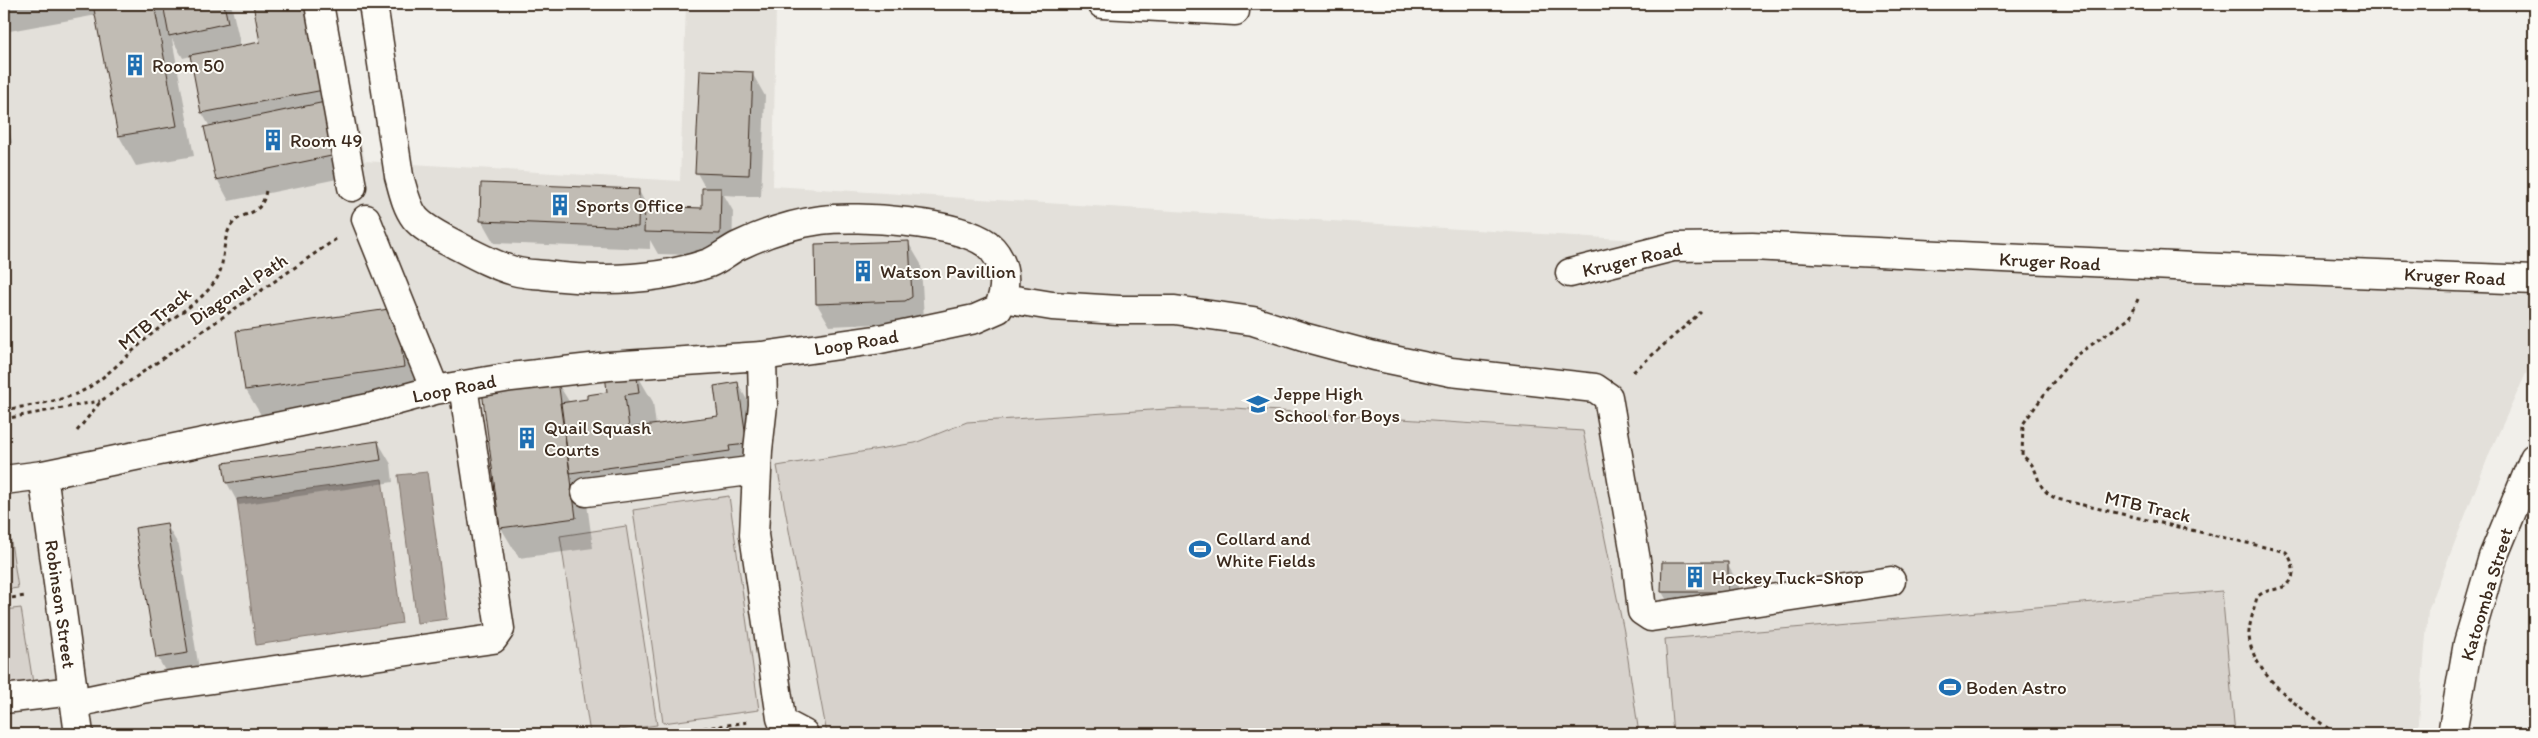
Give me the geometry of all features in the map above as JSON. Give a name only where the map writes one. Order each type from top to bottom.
[{"type":"street","points":[[319,4],[352,187]]},
{"type":"street","points":[[374,4],[399,176],[407,202],[416,218],[433,232],[488,262],[516,272],[563,278],[632,280],[710,263],[736,247],[775,229],[820,220],[892,219],[963,233],[986,244],[1000,260],[1005,280],[1003,298],[1052,306],[1119,310],[1175,310],[1253,321],[1374,356],[1451,372],[1596,388],[1608,397],[1637,566],[1642,611],[1651,617],[1891,581]]},
{"type":"street","points":[[1102,4],[1236,11]]},
{"type":"street","points":[[366,219],[435,390]]},
{"type":"street","name":"Kruger Road","points":[[1570,273],[1652,251],[1694,246],[1752,246],[2534,280]]},
{"type":"street","name":"Loop Road","points":[[4,480],[43,475],[369,408],[435,390],[511,377],[609,366],[762,356],[875,340],[975,319],[998,309],[1003,298]]},
{"type":"street","points":[[762,356],[763,405],[754,535],[781,718],[783,723],[804,734]]},
{"type":"street","points":[[4,699],[74,697],[152,688],[493,639],[500,629],[463,386]]},
{"type":"street","name":"Katoomba Street","points":[[2452,734],[2468,643],[2493,557],[2534,458]]},
{"type":"street","points":[[586,492],[757,470]]},
{"type":"street","name":"Robinson Street","points":[[43,475],[79,734]]},
{"type":"path","name":"MTB Track","points":[[4,410],[47,402],[86,389],[123,361],[149,336],[197,302],[217,278],[223,263],[226,236],[234,221],[257,209],[264,200],[266,190]]},
{"type":"path","name":"Diagonal Path","points":[[4,419],[101,401],[366,219]]},
{"type":"path","name":"MTB Track","points":[[2142,264],[2140,294],[2130,318],[2075,356],[2051,385],[2023,424],[2022,456],[2035,469],[2040,488],[2057,500],[2286,552],[2293,563],[2293,574],[2288,584],[2282,588],[2270,589],[2257,597],[2248,633],[2250,641],[2270,679],[2306,712],[2336,734]]},
{"type":"path","points":[[1596,388],[1629,376],[1701,312]]},
{"type":"path","points":[[664,734],[781,718]]},
{"type":"shaded area","name":"Jeppe High School for Boys","points":[[4,4],[334,4],[365,161],[680,181],[686,4],[776,5],[773,186],[2534,296],[2534,356],[2490,452],[2428,611],[2418,734],[4,734]]},
{"type":"shaded area","name":"Collard and White Fields","points":[[1182,408],[1234,408],[1583,431],[1624,632],[1639,734],[827,734],[777,466],[915,443],[967,422]]},
{"type":"shaded area","points":[[427,472],[447,619],[417,623],[398,475]]},
{"type":"shaded area","points":[[382,479],[402,623],[256,645],[237,499]]},
{"type":"shaded area","points":[[729,496],[759,710],[663,723],[633,510]]},
{"type":"shaded area","points":[[7,516],[18,588],[4,590],[4,517]]},
{"type":"shaded area","points":[[626,526],[657,725],[590,734],[560,536]]},
{"type":"shaded area","name":"Boden Astro","points":[[2222,591],[2235,734],[1673,734],[1665,639]]},
{"type":"shaded area","points":[[21,608],[33,683],[4,686],[4,610]]},
{"type":"building","name":"Room 50","points":[[93,4],[154,4],[177,126],[118,136]]},
{"type":"building","points":[[163,4],[224,4],[228,23],[169,36]]},
{"type":"building","points":[[253,4],[313,4],[329,89],[201,113],[190,55],[260,42]]},
{"type":"building","points":[[700,70],[753,72],[749,175],[695,173]]},
{"type":"building","name":"Room 49","points":[[330,101],[341,154],[216,180],[204,127]]},
{"type":"building","name":"Sports Office","points":[[481,183],[639,189],[638,227],[480,221]]},
{"type":"building","points":[[702,188],[721,188],[720,234],[644,232],[645,206],[702,208]]},
{"type":"building","name":"Watson Pavillion","points":[[909,241],[912,297],[905,301],[816,304],[815,244]]},
{"type":"building","points":[[396,308],[404,367],[245,390],[236,331]]},
{"type":"building","points":[[636,370],[639,393],[625,395],[629,428],[718,416],[714,386],[738,382],[747,444],[729,446],[730,451],[570,473],[560,403],[587,399],[587,395],[607,392],[605,374]]},
{"type":"building","name":"Quail Squash Courts","points":[[558,380],[576,518],[500,528],[482,391]]},
{"type":"building","points":[[378,441],[381,460],[226,483],[223,463]]},
{"type":"building","points":[[167,523],[188,653],[156,658],[135,528]]},
{"type":"building","name":"Hockey Tuck-Shop","points":[[1662,562],[1728,562],[1728,592],[1661,592]]},
{"type":"place","name":"Room 50","points":[[135,65]]},
{"type":"place","name":"Room 49","points":[[273,140]]},
{"type":"place","name":"Sports Office","points":[[560,205]]},
{"type":"place","name":"Watson Pavillion","points":[[863,271]]},
{"type":"place","name":"Jeppe High School for Boys","points":[[1258,404]]},
{"type":"place","name":"Quail Squash Courts","points":[[527,438]]},
{"type":"place","name":"Collard and White Fields","points":[[1200,549]]},
{"type":"place","name":"Hockey Tuck-Shop","points":[[1695,577]]},
{"type":"place","name":"Boden Astro","points":[[1950,687]]}]
